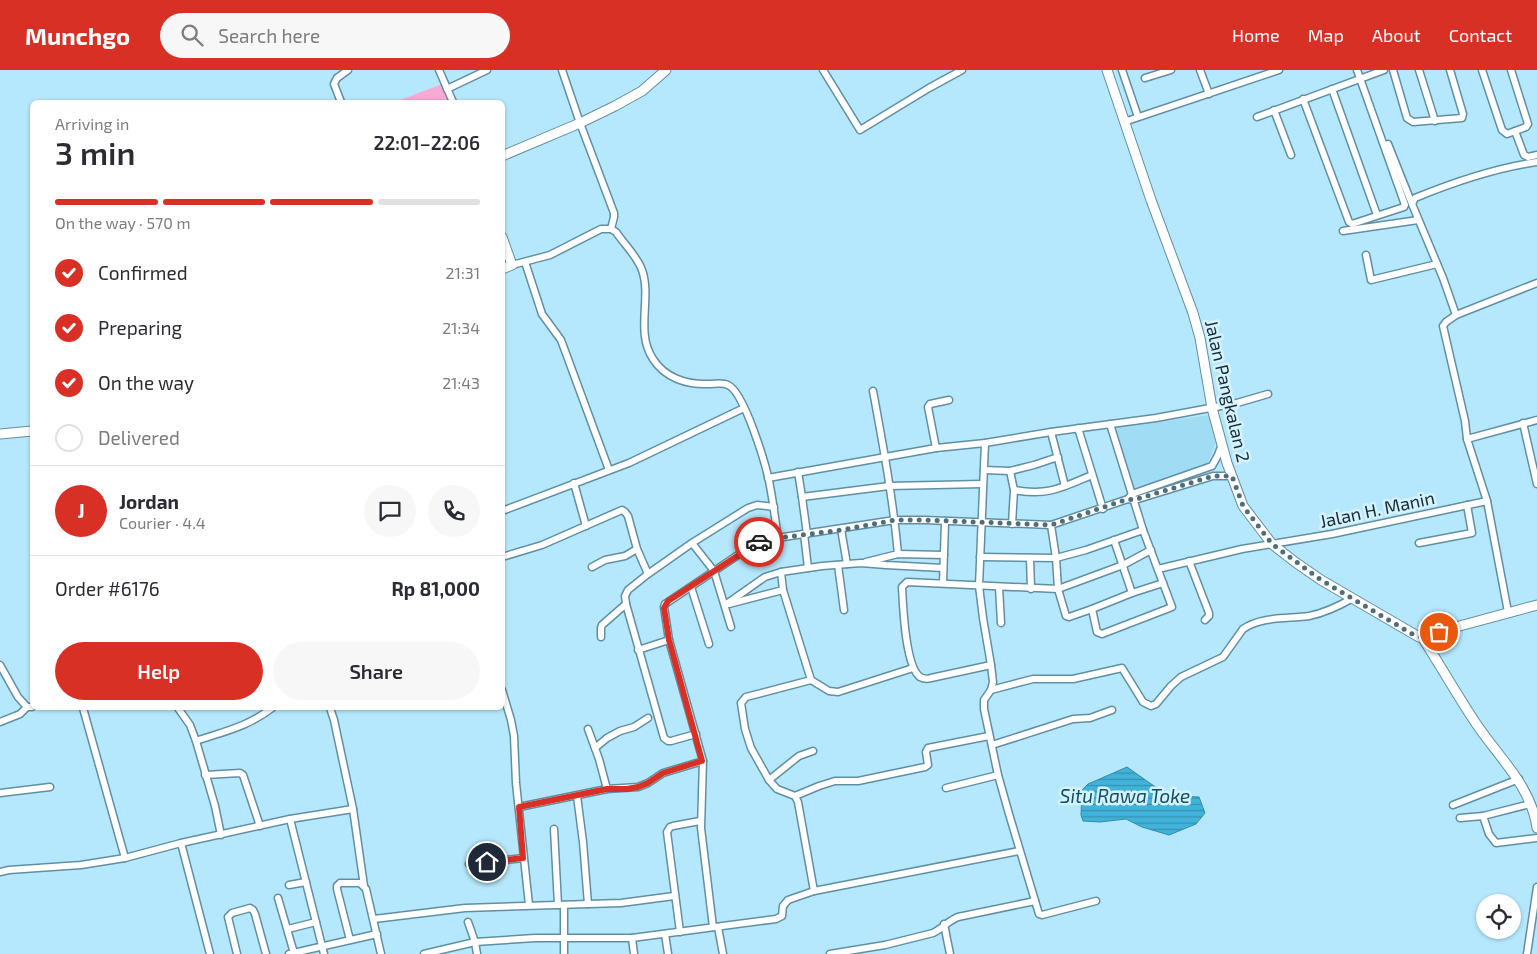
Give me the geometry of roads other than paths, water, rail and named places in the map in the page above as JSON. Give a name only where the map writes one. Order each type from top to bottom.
[{"type":"street","points":[[340,100],[334,84],[337,78],[348,70]]},
{"type":"street","points":[[439,70],[452,100]]},
{"type":"street","points":[[448,89],[487,70]]},
{"type":"street","points":[[562,70],[614,213],[612,229],[641,269],[644,284],[644,333],[652,358],[660,369],[682,381],[724,384],[736,392],[758,441],[774,507],[778,538]]},
{"type":"street","points":[[505,155],[580,123],[642,91],[666,70]]},
{"type":"street","points":[[824,70],[860,130],[962,70]]},
{"type":"street","name":"Jalan Pangkalan 2","points":[[1107,70],[1151,200],[1193,313],[1200,338],[1212,408],[1243,506],[1272,544],[1321,580],[1414,635],[1422,637]]},
{"type":"street","points":[[1122,70],[1138,117]]},
{"type":"street","points":[[1145,78],[1156,72],[1171,70]]},
{"type":"street","points":[[1200,70],[1209,94]]},
{"type":"street","points":[[1124,122],[1279,70]]},
{"type":"street","points":[[1357,70],[1378,129],[1384,136],[1408,204],[1418,220],[1456,315]]},
{"type":"street","points":[[1257,117],[1384,70]]},
{"type":"street","points":[[1393,70],[1409,121],[1413,122],[1460,119],[1463,114],[1450,70]]},
{"type":"street","points":[[1419,70],[1435,121]]},
{"type":"street","points":[[1482,70],[1502,130],[1507,134],[1526,127],[1528,124],[1511,70]]},
{"type":"street","points":[[1332,89],[1377,215]]},
{"type":"street","points":[[1303,99],[1347,220],[1352,224],[1404,207],[1415,198],[1450,183],[1514,166],[1537,162]]},
{"type":"street","points":[[1274,110],[1291,155]]},
{"type":"street","points":[[1515,132],[1524,155],[1537,155]]},
{"type":"street","points":[[1343,230],[1418,220]]},
{"type":"street","points":[[505,269],[559,251],[601,229],[612,229]]},
{"type":"street","points":[[505,246],[512,266]]},
{"type":"street","points":[[1366,255],[1372,280],[1437,264]]},
{"type":"street","points":[[525,262],[539,308],[546,321],[561,340],[609,470]]},
{"type":"street","points":[[1508,612],[1487,501],[1468,439],[1443,326],[1456,315],[1537,283]]},
{"type":"street","points":[[873,391],[895,520],[898,554]]},
{"type":"street","points":[[768,478],[936,448],[984,443],[1237,404],[1268,394]]},
{"type":"street","points":[[936,448],[928,407],[930,404],[949,400]]},
{"type":"street","points":[[505,510],[668,445],[744,408]]},
{"type":"street","points":[[1468,439],[1537,420]]},
{"type":"street","points":[[1092,609],[1097,632],[1102,634],[1172,607],[1131,498],[1110,424]]},
{"type":"street","points":[[1523,424],[1537,484]]},
{"type":"street","points":[[1078,428],[1103,509]]},
{"type":"street","points":[[0,434],[30,431]]},
{"type":"street","points":[[1050,432],[1065,486]]},
{"type":"street","points":[[723,954],[716,927],[700,821],[702,761],[669,640],[664,608],[666,604],[759,542],[895,520],[1051,525],[1103,509],[1210,467],[1218,455],[1222,442]]},
{"type":"street","points":[[984,443],[979,586],[982,618],[993,682],[984,704],[998,775],[1039,914],[1042,915],[1096,901]]},
{"type":"street","points":[[984,470],[1010,471],[1058,457]]},
{"type":"street","points":[[1210,467],[1213,476]]},
{"type":"street","points":[[1010,471],[1014,490],[1012,524]]},
{"type":"street","points":[[798,472],[806,534],[808,568]]},
{"type":"street","points":[[1014,490],[1051,491],[1092,475]]},
{"type":"street","points":[[1131,498],[1213,476],[1232,476]]},
{"type":"street","points":[[574,483],[586,526]]},
{"type":"street","points":[[802,497],[889,486],[982,484]]},
{"type":"street","name":"Jalan H. Manin","points":[[1158,569],[1242,549],[1332,534],[1487,501]]},
{"type":"street","points":[[696,734],[671,742],[664,738],[638,650],[625,596],[628,590],[648,574],[692,543],[748,508],[757,505],[774,507]]},
{"type":"street","points":[[1419,544],[1472,533],[1467,505]]},
{"type":"street","points":[[505,555],[542,545],[620,511],[624,511],[628,516],[637,549],[648,574]]},
{"type":"street","points":[[943,583],[945,522]]},
{"type":"street","points":[[1051,525],[1058,589],[1066,616],[1069,617],[1132,593],[1163,584]]},
{"type":"street","points":[[841,530],[847,564]]},
{"type":"street","points":[[980,557],[1056,558],[1086,550],[1143,530]]},
{"type":"street","points":[[1114,540],[1132,593]]},
{"type":"street","points":[[692,543],[714,571],[731,626]]},
{"type":"street","points":[[592,567],[605,560],[625,556],[637,549]]},
{"type":"street","points":[[991,665],[926,679],[920,677],[913,668],[903,622],[902,586],[907,582],[1058,589],[1123,565],[1151,550]]},
{"type":"street","points":[[725,604],[765,577],[781,572],[861,563],[898,554],[944,556]]},
{"type":"street","points":[[1030,558],[1031,589]]},
{"type":"street","points":[[1189,561],[1209,613],[1205,620]]},
{"type":"street","points":[[861,563],[943,568]]},
{"type":"street","points":[[838,565],[844,610]]},
{"type":"street","points":[[781,572],[783,590],[810,680],[829,691],[838,692],[913,668]]},
{"type":"street","points":[[691,586],[709,644]]},
{"type":"street","points":[[999,587],[1001,624]]},
{"type":"street","points":[[725,604],[783,590]]},
{"type":"street","points":[[990,690],[1034,680],[1074,679],[1122,668],[1143,702],[1151,706],[1156,704],[1181,677],[1223,657],[1247,626],[1277,619],[1309,616],[1336,608],[1353,598]]},
{"type":"street","points":[[601,637],[602,625],[626,604]]},
{"type":"street","points":[[1537,605],[1422,637],[1476,723],[1519,780],[1530,804],[1537,828]]},
{"type":"street","points":[[638,650],[669,640]]},
{"type":"street","points":[[0,665],[18,697],[30,707],[20,714],[0,722]]},
{"type":"street","points":[[810,680],[746,697],[741,703],[751,748],[769,780],[778,789],[795,796],[800,807],[814,892]]},
{"type":"street","points":[[505,700],[514,736],[516,783],[529,905]]},
{"type":"street","points":[[84,710],[125,858]]},
{"type":"street","points":[[179,710],[190,725],[196,741],[215,806],[221,835]]},
{"type":"street","points":[[196,741],[245,725],[269,710]]},
{"type":"street","points":[[331,710],[353,808],[364,886]]},
{"type":"street","points":[[992,745],[1073,719],[1087,719],[1112,710]]},
{"type":"street","points":[[595,748],[607,738],[648,718]]},
{"type":"street","points":[[588,729],[607,789]]},
{"type":"street","points":[[795,796],[835,781],[858,781],[925,768],[928,765],[926,752],[928,748],[989,736]]},
{"type":"street","points":[[769,780],[801,755],[813,751]]},
{"type":"street","points":[[519,807],[607,789],[638,787],[663,773],[702,761]]},
{"type":"street","points":[[205,775],[243,774],[246,778],[260,826]]},
{"type":"street","points":[[946,788],[998,775]]},
{"type":"street","points":[[1453,805],[1519,780]]},
{"type":"street","points":[[0,793],[50,787]]},
{"type":"street","points":[[577,796],[588,904]]},
{"type":"street","points":[[1460,818],[1483,816],[1530,804]]},
{"type":"street","points":[[0,872],[100,863],[290,819],[353,808]]},
{"type":"street","points":[[1483,816],[1489,834],[1496,843],[1537,838]]},
{"type":"street","points":[[290,819],[324,954]]},
{"type":"street","points":[[680,932],[667,832],[673,826],[700,821]]},
{"type":"street","points":[[554,829],[564,954]]},
{"type":"street","points":[[181,843],[210,954]]},
{"type":"street","points":[[424,954],[475,942],[521,938],[632,938],[778,919],[782,916],[783,906],[788,900],[814,892],[1019,851]]},
{"type":"street","points":[[470,864],[523,858]]},
{"type":"street","points":[[289,885],[306,882]]},
{"type":"street","points":[[350,940],[337,886],[340,883],[360,883],[368,892],[381,954]]},
{"type":"street","points":[[1527,954],[1536,890]]},
{"type":"street","points":[[374,920],[465,908],[638,902],[674,896]]},
{"type":"street","points":[[278,898],[288,929],[291,953],[377,934]]},
{"type":"street","points":[[830,954],[885,945],[933,933],[950,920],[966,914],[1035,901]]},
{"type":"street","points":[[237,954],[228,917],[232,913],[250,908],[255,914],[266,954]]},
{"type":"street","points":[[288,929],[316,922]]},
{"type":"street","points":[[468,922],[477,954]]},
{"type":"street","points":[[944,924],[950,954]]},
{"type":"street","points":[[665,934],[668,954]]},
{"type":"street","points":[[632,938],[634,954]]},
{"type":"water","name":"Situ Rawa Toke","points":[[1127,767],[1154,786],[1176,796],[1199,797],[1205,813],[1196,824],[1169,835],[1142,827],[1126,819],[1100,822],[1083,821],[1081,815],[1082,790],[1088,784]]}]
